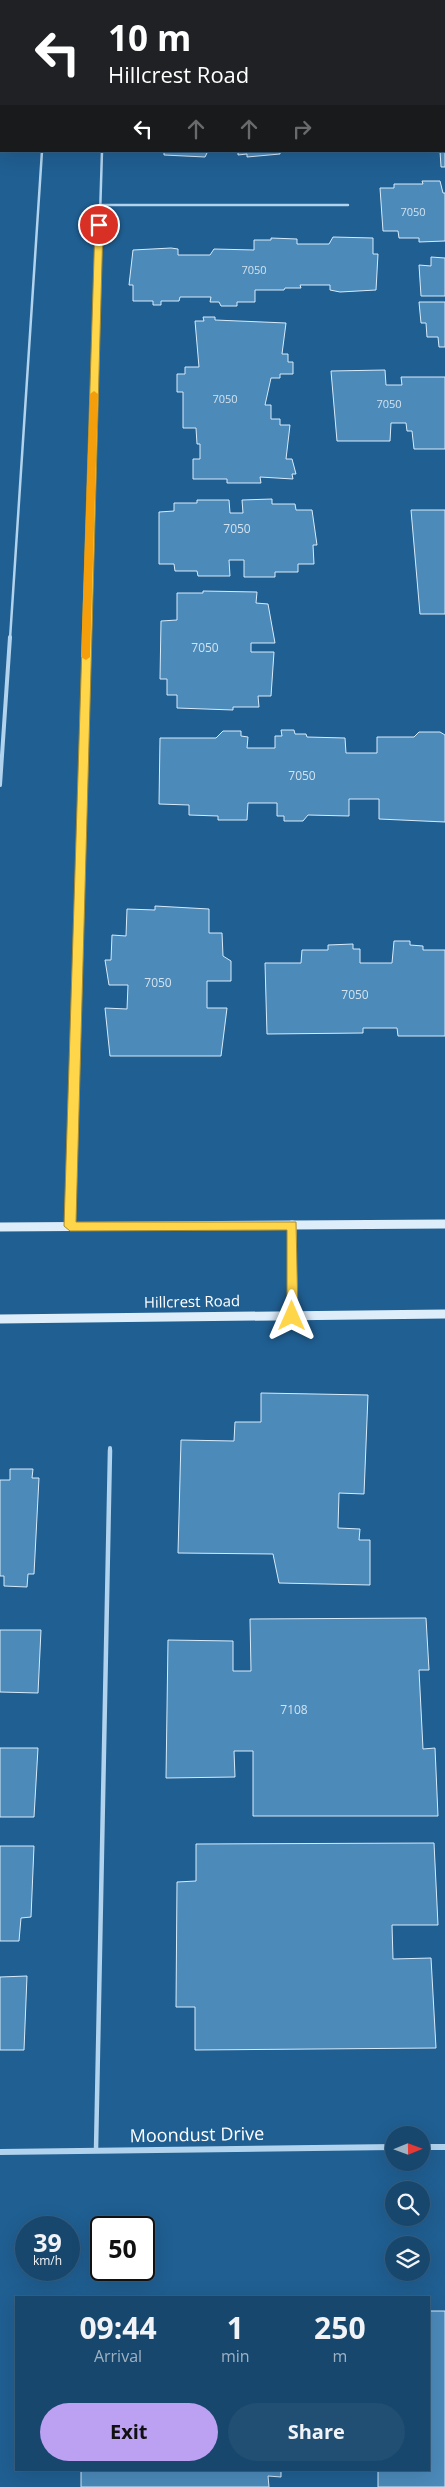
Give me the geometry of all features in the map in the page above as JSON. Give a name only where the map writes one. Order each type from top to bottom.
[{"type":"main road","points":[[0,1227],[445,1224]]},
{"type":"main road","points":[[292,1225],[292,1316]]},
{"type":"main road","name":"Hillcrest Road","points":[[0,1319],[445,1314]]},
{"type":"street","name":"Moondust Drive","points":[[0,2152],[385,2147]]},
{"type":"street","points":[[430,2147],[445,2147]]},
{"type":"lane","points":[[0,784],[42,152]]},
{"type":"lane","points":[[70,1226],[102,152]]},
{"type":"lane","points":[[100,205],[348,205]]},
{"type":"lane","points":[[96,2151],[110,1448]]},
{"type":"building","points":[[164,152],[208,152],[205,157],[164,155]]},
{"type":"building","points":[[238,152],[280,152],[280,154],[247,157],[247,154],[238,155]]},
{"type":"building","points":[[440,152],[445,152],[445,167],[441,167]]},
{"type":"building","points":[[422,181],[440,181],[443,193],[445,193],[445,241],[419,242],[419,238],[399,238],[398,231],[383,231],[380,188],[394,188],[394,184],[423,184]]},
{"type":"building","points":[[333,237],[373,238],[373,254],[378,254],[376,290],[340,292],[330,290],[330,285],[300,285],[301,288],[285,288],[284,290],[255,290],[255,302],[237,302],[237,306],[221,306],[219,302],[210,302],[211,297],[180,297],[179,301],[161,301],[161,305],[153,305],[153,301],[133,301],[133,285],[129,285],[133,250],[171,248],[178,249],[178,255],[210,255],[214,249],[254,250],[254,240],[271,240],[271,238],[297,239],[297,244],[329,244]]},
{"type":"building","points":[[431,257],[445,258],[445,296],[421,296],[419,265],[431,266]]},
{"type":"building","points":[[419,302],[445,302],[445,347],[439,347],[438,337],[427,337],[426,323],[421,323]]},
{"type":"building","points":[[203,317],[215,317],[215,320],[286,323],[282,354],[288,354],[288,362],[293,362],[293,374],[280,374],[280,378],[271,378],[265,405],[271,405],[271,419],[280,419],[280,425],[290,425],[286,459],[292,459],[296,474],[292,474],[293,479],[260,477],[261,483],[227,483],[227,479],[193,479],[193,459],[200,459],[200,444],[197,444],[196,428],[183,428],[183,392],[177,392],[177,374],[185,374],[185,367],[199,367],[195,321],[204,321]]},
{"type":"building","points":[[385,370],[386,385],[402,385],[401,377],[445,377],[445,449],[414,449],[412,431],[407,431],[406,423],[391,423],[390,441],[337,441],[331,371]]},
{"type":"building","points":[[272,499],[272,504],[295,504],[296,510],[312,510],[317,545],[313,545],[314,564],[298,564],[298,572],[275,572],[275,577],[244,577],[244,560],[229,560],[230,576],[198,576],[197,571],[175,571],[174,564],[159,564],[159,512],[174,511],[174,503],[197,503],[197,500],[229,500],[230,513],[243,513],[242,500]]},
{"type":"building","points":[[411,510],[445,510],[445,614],[420,614]]},
{"type":"building","points":[[203,591],[257,592],[256,603],[268,604],[275,643],[251,643],[251,652],[274,652],[271,696],[258,696],[259,707],[233,707],[233,710],[177,708],[177,695],[167,695],[167,679],[160,679],[161,621],[177,620],[177,593],[203,593]]},
{"type":"building","points":[[281,730],[294,730],[295,734],[306,734],[307,737],[345,738],[346,753],[377,753],[377,737],[414,737],[419,732],[440,732],[445,735],[445,822],[379,819],[379,799],[349,799],[349,816],[308,815],[303,821],[284,821],[284,816],[277,816],[277,803],[248,803],[247,820],[218,820],[218,816],[189,815],[189,805],[159,804],[160,738],[216,738],[223,731],[241,731],[241,736],[248,737],[247,748],[275,748],[275,736],[282,736]]},
{"type":"building","points":[[155,906],[209,909],[209,933],[222,933],[223,956],[231,961],[231,981],[207,981],[207,1008],[227,1008],[221,1056],[110,1056],[105,1008],[127,1009],[128,985],[109,985],[105,960],[111,960],[112,935],[126,936],[127,909],[155,910]]},
{"type":"building","points":[[394,941],[410,941],[410,945],[423,946],[423,950],[445,950],[445,1036],[398,1036],[397,1028],[363,1028],[363,1033],[267,1034],[265,963],[301,963],[302,950],[328,950],[328,945],[353,944],[353,949],[360,949],[360,963],[392,963]]},
{"type":"building","points":[[261,1393],[368,1395],[364,1494],[339,1493],[338,1528],[360,1529],[359,1540],[370,1540],[370,1585],[279,1583],[273,1554],[178,1553],[181,1440],[234,1441],[235,1422],[261,1422]]},
{"type":"building","points":[[10,1469],[33,1469],[32,1478],[39,1478],[34,1574],[28,1574],[27,1587],[4,1586],[4,1576],[0,1576],[0,1480],[10,1480]]},
{"type":"building","points":[[426,1618],[429,1670],[419,1670],[423,1749],[435,1748],[438,1816],[253,1816],[253,1751],[234,1751],[235,1777],[166,1778],[168,1640],[233,1641],[233,1671],[251,1671],[250,1619]]},
{"type":"building","points":[[0,1630],[41,1630],[38,1693],[0,1692]]},
{"type":"building","points":[[0,1748],[38,1748],[34,1817],[0,1817]]},
{"type":"building","points":[[434,1843],[438,1925],[392,1925],[393,1959],[431,1958],[436,2048],[195,2050],[195,2007],[176,2007],[177,1882],[196,1881],[196,1844]]},
{"type":"building","points":[[0,1846],[34,1846],[31,1917],[21,1918],[19,1941],[0,1941]]},
{"type":"building","points":[[27,1976],[24,2050],[0,2050],[0,1977]]},
{"type":"building","points":[[430,2311],[445,2311],[445,2487],[378,2487],[378,2471],[430,2471]]},
{"type":"building","points":[[81,2471],[281,2471],[281,2477],[268,2476],[269,2487],[81,2487]]},
{"type":"slow traffic","points":[[86,657],[94,394]]},
{"type":"route","points":[[99,225],[70,1226],[292,1225],[292,1316]]}]
